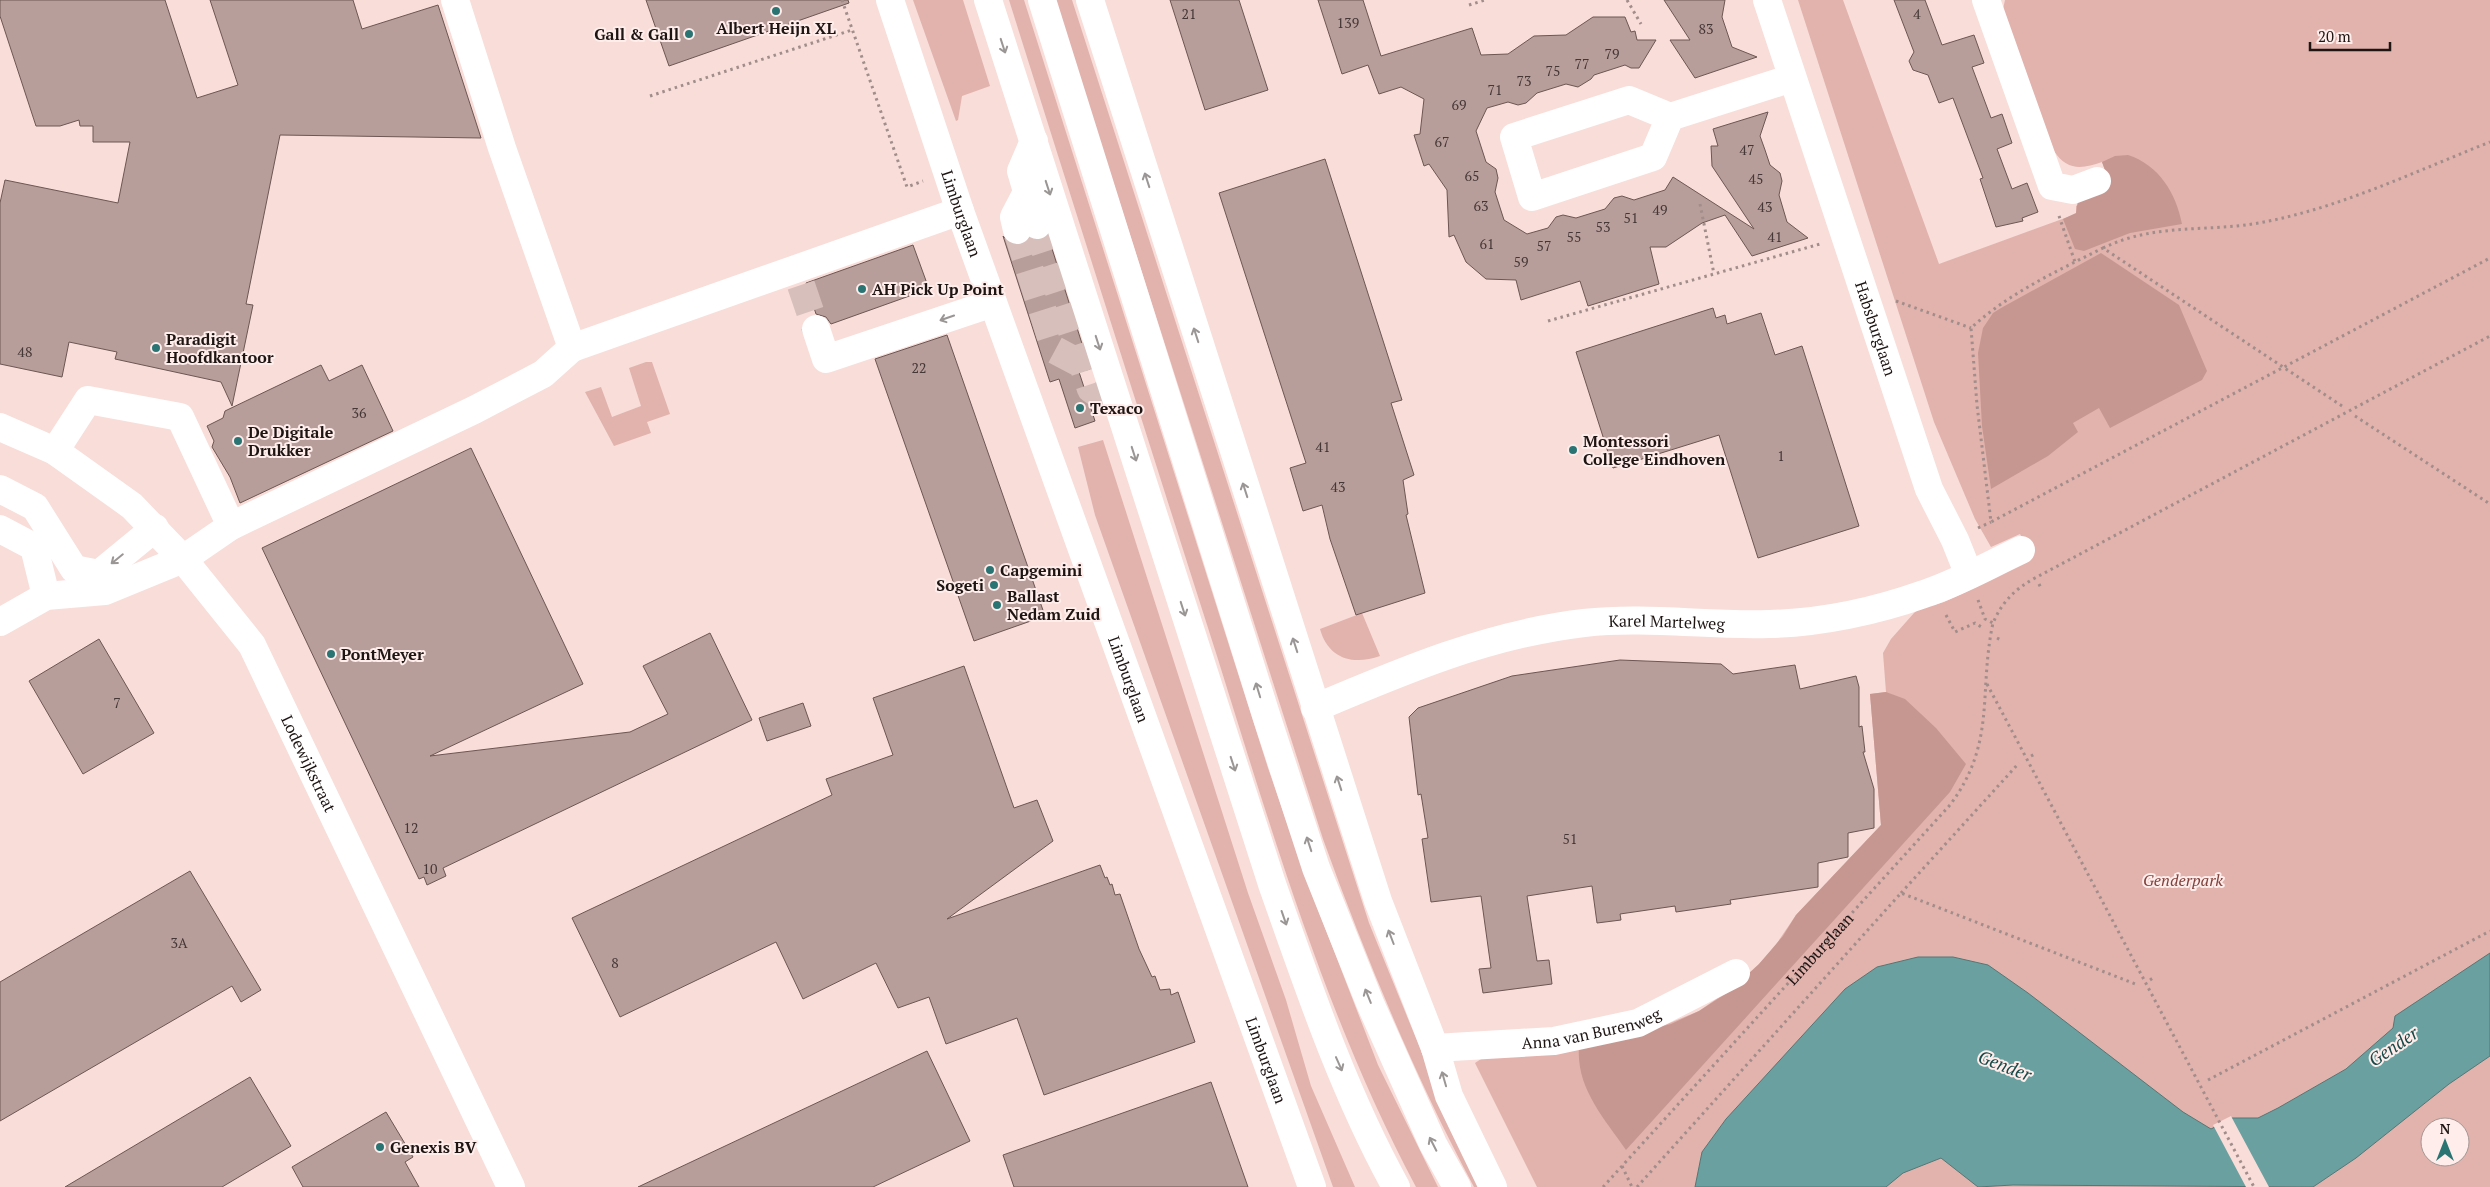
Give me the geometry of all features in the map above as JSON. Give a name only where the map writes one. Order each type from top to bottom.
[{"type":"street","points":[[455,0],[502,148],[572,348]]},
{"type":"street","name":"Limburglaan","points":[[890,0],[960,211],[1312,1187]]},
{"type":"street","points":[[988,0],[1272,884],[1320,1020],[1383,1163],[1396,1187]]},
{"type":"street","points":[[1042,0],[1267,718],[1316,868],[1386,1038],[1433,1144],[1457,1187]]},
{"type":"street","points":[[1090,0],[1378,901],[1435,1048],[1449,1096],[1493,1187]]},
{"type":"street","name":"Habsburglaan","points":[[1767,0],[1930,489],[1955,540],[1969,575]]},
{"type":"street","points":[[1986,0],[2052,186],[2073,190],[2097,180]]},
{"type":"street","points":[[1670,117],[1653,157],[1532,196],[1514,138],[1629,100],[1670,117],[1792,78]]},
{"type":"street","points":[[1027,227],[1027,192],[1020,171],[1034,142]]},
{"type":"street","points":[[0,622],[46,596],[105,591],[183,559],[231,526],[543,374],[572,348],[798,277],[960,211]]},
{"type":"street","points":[[816,329],[826,359],[993,303]]},
{"type":"street","points":[[55,452],[88,400],[180,417],[231,526]]},
{"type":"street","name":"Lodewijkstraat","points":[[0,427],[55,452],[132,506],[183,559],[252,645],[511,1187]]},
{"type":"street","points":[[0,489],[35,507],[74,569],[99,574],[155,528]]},
{"type":"street","points":[[0,529],[34,547],[46,596]]},
{"type":"street","name":"Karel Martelweg","points":[[1315,708],[1451,654],[1538,630],[1633,619],[1769,624],[1819,619],[1869,610],[1924,594],[2020,550]]},
{"type":"street","name":"Anna van Burenweg","points":[[1435,1048],[1554,1041],[1638,1023],[1736,973]]},
{"type":"path","points":[[842,0],[907,187],[948,173]]},
{"type":"path","points":[[1469,5],[1485,0]]},
{"type":"path","points":[[1626,0],[1641,24]]},
{"type":"path","points":[[650,96],[852,30]]},
{"type":"path","points":[[1971,328],[1993,308],[2075,262],[2136,235],[2164,230],[2262,223],[2294,215],[2331,204],[2490,142]]},
{"type":"path","points":[[1700,204],[1714,274]]},
{"type":"path","points":[[2060,220],[2075,262]]},
{"type":"path","points":[[1548,321],[1822,244]]},
{"type":"path","points":[[2103,248],[2342,406]]},
{"type":"path","points":[[1971,328],[1977,405],[1991,522],[2490,258]]},
{"type":"path","points":[[1894,300],[1971,328]]},
{"type":"path","name":"Limburglaan","points":[[1603,1187],[1950,806],[1961,791],[1979,753],[1985,715],[1993,623],[1998,611],[2009,596],[2024,584],[2490,336]]},
{"type":"path","points":[[2355,416],[2490,504]]},
{"type":"path","points":[[2038,584],[2041,588]]},
{"type":"path","points":[[1943,609],[1955,632],[1975,623],[1983,628]]},
{"type":"path","points":[[1987,684],[2254,1187]]},
{"type":"path","points":[[1637,1187],[2019,763]]},
{"type":"path","points":[[1901,893],[2138,985]]},
{"type":"path","points":[[2208,1080],[2490,931]]},
{"type":"path","points":[[1622,1166],[1632,1187]]},
{"type":"green space","points":[[913,0],[963,0],[990,86],[962,96],[958,120],[956,121]]},
{"type":"green space","points":[[1009,0],[1024,0],[1268,768],[1307,881],[1378,1065],[1438,1187],[1416,1187],[1384,1124],[1355,1059],[1304,926],[1259,791]]},
{"type":"green space","points":[[1055,0],[1072,0],[1369,923],[1424,1058],[1484,1187],[1474,1187],[1411,1059],[1356,928],[1323,839]]},
{"type":"green space","name":"Genderpark","points":[[1798,0],[1843,0],[1939,264],[2076,214],[2076,206],[2110,184],[2102,162],[2075,167],[2064,162],[2054,151],[2003,9],[2005,0],[2490,0],[2490,1187],[1537,1187],[1475,1063],[1481,1059],[1655,1029],[1699,1011],[1745,979],[1773,949],[1796,915],[1881,825],[1870,694],[1886,692],[1883,653],[1891,639],[1919,609],[1944,602],[1966,592],[2032,556],[2020,534],[1991,547],[1975,519],[1934,422]]},
{"type":"green space","points":[[646,362],[652,362],[670,414],[647,422],[651,433],[614,446],[585,392],[601,387],[612,417],[641,406],[629,368]]},
{"type":"green space","points":[[1103,440],[1248,893],[1286,1000],[1311,1086],[1355,1187],[1333,1187],[1095,515],[1078,447]]},
{"type":"green space","points":[[1362,613],[1380,656],[1360,660],[1342,657],[1329,647],[1320,629]]},
{"type":"shaded area","points":[[2128,155],[2149,166],[2157,173],[2170,191],[2182,224],[2130,233],[2084,251],[2075,249],[2063,219],[2076,213],[2078,200],[2110,184],[2102,162],[2115,156]]},
{"type":"shaded area","points":[[2101,253],[2179,305],[2207,371],[2202,380],[2110,428],[2099,408],[2073,423],[2078,432],[2048,456],[1991,489],[1982,426],[1978,353],[1983,328],[1993,313]]},
{"type":"shaded area","points":[[1886,692],[1905,699],[1936,728],[1966,764],[1950,792],[1626,1150],[1593,1102],[1587,1089],[1579,1062],[1579,1047],[1671,1024],[1699,1011],[1727,993],[1759,964],[1783,936],[1796,915],[1881,825],[1870,694]]},
{"type":"water","name":"Gender","points":[[2490,953],[2490,1056],[2449,1084],[2356,1158],[2313,1187],[2013,1185],[1978,1187],[1941,1158],[1903,1173],[1886,1187],[1695,1187],[1702,1152],[1726,1119],[1845,989],[1877,967],[1918,957],[1953,957],[1988,965],[2028,993],[2183,1112],[2211,1129],[2232,1118],[2258,1118],[2346,1069],[2393,1028],[2395,1016]]},
{"type":"pier","points":[[2231,1116],[2269,1187],[2246,1187],[2213,1125]]},
{"type":"building","points":[[0,0],[165,0],[197,98],[238,85],[210,0],[353,0],[362,29],[438,5],[481,138],[280,135],[246,304],[253,305],[232,406],[221,382],[115,359],[117,352],[69,342],[62,377],[0,364],[0,203],[5,180],[118,203],[130,142],[93,142],[93,126],[80,126],[79,120],[60,126],[36,126],[0,16]]},
{"type":"building","points":[[646,0],[848,0],[849,3],[669,66]]},
{"type":"building","points":[[1170,0],[1239,0],[1268,90],[1205,110]]},
{"type":"building","points":[[1318,0],[1363,0],[1381,56],[1472,28],[1481,55],[1508,54],[1534,36],[1566,35],[1593,17],[1625,17],[1631,32],[1635,31],[1637,40],[1656,40],[1639,68],[1631,68],[1625,65],[1594,75],[1578,87],[1566,84],[1537,93],[1526,103],[1518,105],[1508,102],[1487,108],[1476,131],[1486,162],[1496,169],[1498,178],[1495,192],[1504,220],[1527,234],[1548,228],[1556,217],[1563,215],[1576,218],[1605,209],[1614,198],[1622,196],[1634,200],[1665,190],[1673,177],[1754,229],[1712,166],[1711,146],[1718,146],[1713,129],[1768,112],[1760,136],[1770,165],[1780,173],[1782,181],[1779,195],[1787,222],[1808,238],[1752,256],[1725,215],[1702,223],[1666,247],[1650,247],[1659,284],[1588,306],[1580,281],[1521,300],[1516,280],[1486,279],[1466,262],[1454,235],[1449,237],[1447,190],[1429,164],[1424,166],[1414,135],[1420,134],[1424,99],[1401,87],[1379,94],[1368,65],[1342,74]]},
{"type":"building","points":[[1664,0],[1725,0],[1722,17],[1732,47],[1757,57],[1695,78],[1670,40],[1690,40]]},
{"type":"building","points":[[1894,0],[1925,0],[1942,45],[1974,35],[1984,63],[1972,67],[1991,118],[2002,114],[2012,143],[1997,149],[2012,189],[2027,183],[2038,212],[2022,218],[2023,221],[1996,227],[1980,179],[1983,178],[1953,98],[1939,103],[1928,75],[1913,70],[1909,61],[1914,52]]},
{"type":"building","points":[[1325,159],[1402,400],[1391,403],[1414,475],[1403,480],[1408,514],[1406,515],[1425,593],[1356,615],[1330,539],[1322,505],[1303,511],[1290,468],[1306,463],[1219,193]]},
{"type":"building","points":[[1003,236],[1012,245],[1020,245],[1030,238],[1041,240],[1048,236],[1090,369],[1079,372],[1095,421],[1075,428],[1059,379],[1050,382]]},
{"type":"building","points":[[913,245],[929,289],[831,324],[826,317],[816,314],[806,283]]},
{"type":"building","points":[[1713,308],[1716,318],[1725,315],[1727,324],[1761,313],[1775,355],[1802,346],[1859,526],[1758,558],[1719,435],[1613,468],[1576,352]]},
{"type":"building","points":[[947,335],[1045,616],[974,641],[875,359]]},
{"type":"building","points":[[321,365],[329,381],[362,365],[393,431],[240,503],[230,477],[212,447],[214,441],[207,426],[223,418],[225,411]]},
{"type":"building","points":[[471,448],[583,684],[430,756],[630,732],[668,714],[643,666],[710,633],[752,720],[443,868],[446,876],[427,885],[424,877],[419,879],[262,548]]},
{"type":"building","points":[[99,639],[154,733],[83,774],[29,681]]},
{"type":"building","points":[[1620,660],[1721,664],[1733,674],[1795,665],[1800,689],[1856,676],[1859,687],[1859,727],[1862,726],[1865,752],[1863,752],[1874,789],[1874,828],[1848,833],[1848,857],[1818,863],[1818,887],[1730,900],[1731,904],[1676,912],[1675,906],[1620,914],[1621,920],[1597,923],[1592,886],[1527,896],[1537,961],[1549,960],[1552,984],[1483,993],[1479,969],[1491,968],[1481,896],[1431,902],[1422,839],[1428,838],[1421,794],[1418,795],[1409,717],[1418,708],[1512,676]]},
{"type":"building","points":[[964,666],[1014,808],[1037,800],[1053,841],[947,919],[1100,865],[1105,878],[1107,877],[1110,885],[1112,884],[1115,895],[1120,894],[1139,949],[1152,977],[1155,976],[1160,990],[1170,989],[1171,995],[1178,992],[1195,1042],[1044,1095],[1017,1018],[946,1044],[929,997],[898,1008],[876,963],[803,999],[776,942],[620,1017],[572,918],[832,795],[826,779],[893,755],[873,698]]},
{"type":"building","points":[[803,703],[811,726],[767,741],[759,718]]},
{"type":"building","points":[[190,871],[261,990],[241,1002],[232,986],[0,1121],[0,982]]},
{"type":"building","points":[[927,1051],[970,1141],[873,1187],[638,1187]]},
{"type":"building","points":[[250,1077],[291,1146],[222,1187],[65,1187]]},
{"type":"building","points":[[1211,1082],[1248,1187],[1014,1187],[1003,1155]]},
{"type":"building","points":[[386,1112],[413,1157],[405,1162],[419,1187],[303,1187],[292,1167]]},
{"type":"tunnel","points":[[1037,225],[1091,389],[1119,408]]},
{"type":"tunnel","points":[[1017,230],[1055,350],[1083,365]]},
{"type":"tunnel","points":[[801,285],[816,329]]},
{"type":"place","name":"Albert Heijn XL","points":[[776,11]]},
{"type":"place","name":"Gall & Gall","points":[[689,34]]},
{"type":"place","name":"AH Pick Up Point","points":[[862,289]]},
{"type":"place","name":"Paradigit Hoofdkantoor","points":[[156,348]]},
{"type":"place","name":"Texaco","points":[[1080,408]]},
{"type":"place","name":"De Digitale Drukker","points":[[238,441]]},
{"type":"place","name":"Montessori College Eindhoven","points":[[1573,450]]},
{"type":"place","name":"Capgemini","points":[[990,570]]},
{"type":"place","name":"Sogeti","points":[[994,585]]},
{"type":"place","name":"Ballast Nedam Zuid","points":[[997,605]]},
{"type":"place","name":"PontMeyer","points":[[331,654]]},
{"type":"place","name":"Genexis BV","points":[[380,1147]]}]
